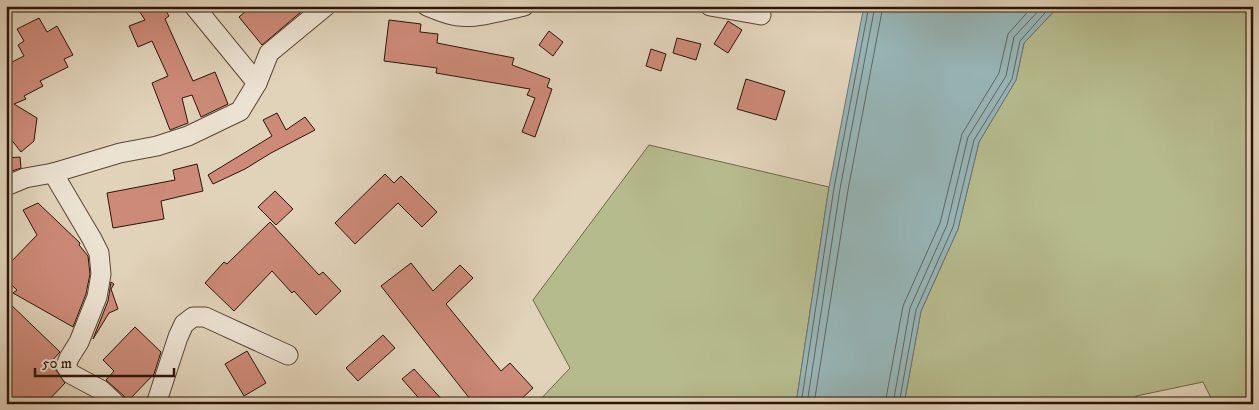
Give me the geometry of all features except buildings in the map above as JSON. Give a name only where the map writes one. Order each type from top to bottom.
[{"type":"street","points":[[194,6],[258,83]]},
{"type":"street","points":[[6,186],[25,178],[53,173],[120,153],[157,146],[188,136],[240,111],[258,83],[269,53],[326,6]]},
{"type":"street","points":[[428,6],[445,14],[459,17],[524,6]]},
{"type":"street","points":[[710,6],[761,15]]},
{"type":"street","points":[[53,173],[92,239],[98,253],[101,274],[97,297],[79,342],[66,366],[71,374],[101,390],[116,404]]},
{"type":"street","points":[[156,404],[178,337],[184,324],[193,317],[205,317],[288,355]]},
{"type":"green space","points":[[1064,6],[1253,6],[1253,404],[1214,404],[1203,382],[1136,396],[1137,404],[904,404],[921,311],[958,229],[979,142],[1016,80],[1024,43],[1057,8]]},
{"type":"green space","points":[[649,145],[829,187],[796,404],[536,404],[570,368],[533,300]]},
{"type":"water","points":[[864,6],[1064,6],[1057,8],[1024,43],[1016,80],[979,142],[958,229],[921,311],[904,404],[796,404],[829,187]]}]
